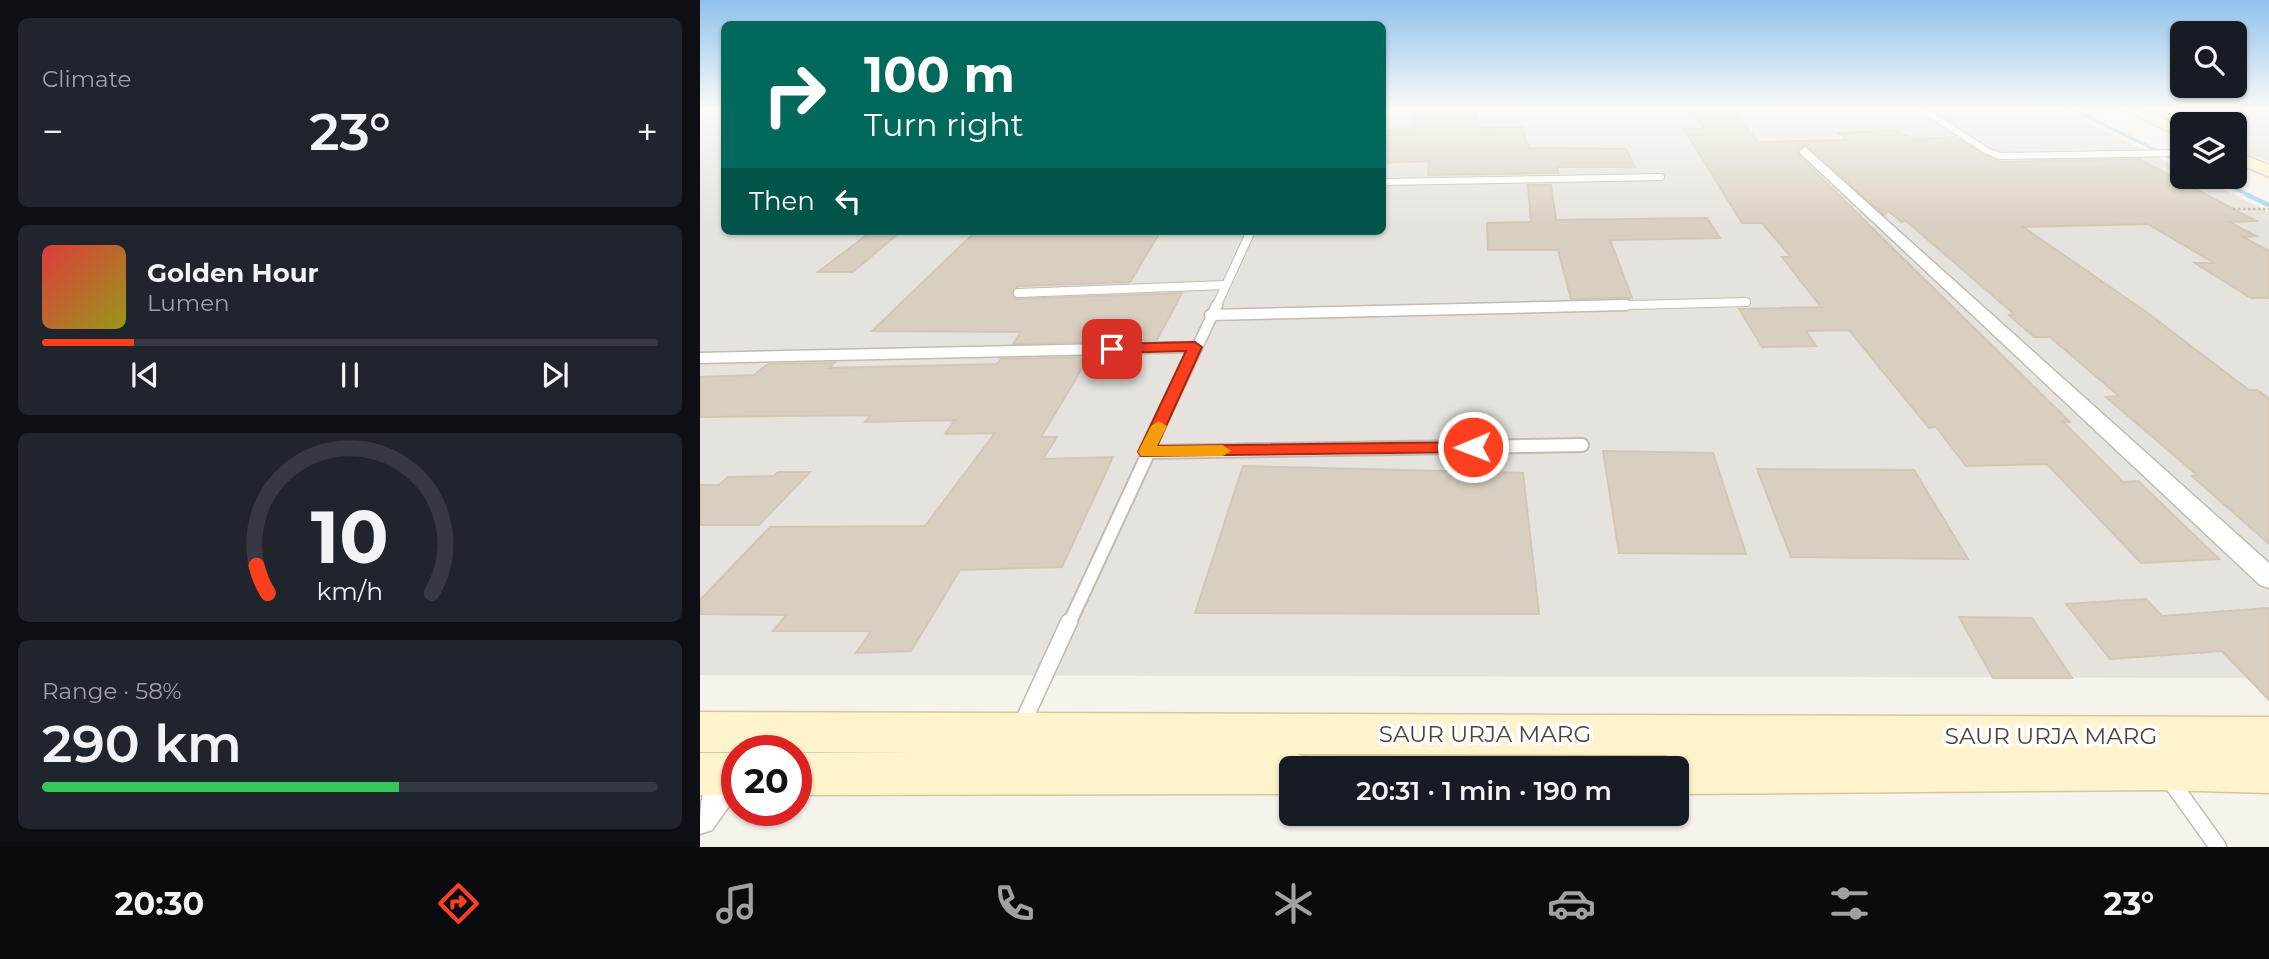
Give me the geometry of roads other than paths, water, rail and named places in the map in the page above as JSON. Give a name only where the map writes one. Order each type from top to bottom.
[{"type":"street","points":[[1805,151],[2269,578]]},
{"type":"street","points":[[2247,162],[2269,172]]},
{"type":"street","name":"SAUR URJA MARG","points":[[700,732],[2269,737]]},
{"type":"street","name":"SAUR URJA MARG","points":[[1689,773],[2162,769],[2269,772]]},
{"type":"street","points":[[812,774],[1279,773]]},
{"type":"street","points":[[700,818],[721,778]]},
{"type":"lane","points":[[1982,148],[2000,156],[2170,154]]},
{"type":"lane","points":[[1386,182],[1661,177]]},
{"type":"lane","points":[[999,774],[1249,235]]},
{"type":"lane","points":[[1018,293],[1225,285]]},
{"type":"lane","points":[[1210,315],[1746,302]]},
{"type":"lane","points":[[700,358],[1195,347]]},
{"type":"lane","points":[[1147,452],[1582,446]]},
{"type":"lane","points":[[2162,769],[2218,847]]},
{"type":"waterway","points":[[2150,148],[2170,157]]},
{"type":"waterway","points":[[2236,189],[2251,196]]},
{"type":"waterway","points":[[2247,195],[2269,205]]}]
